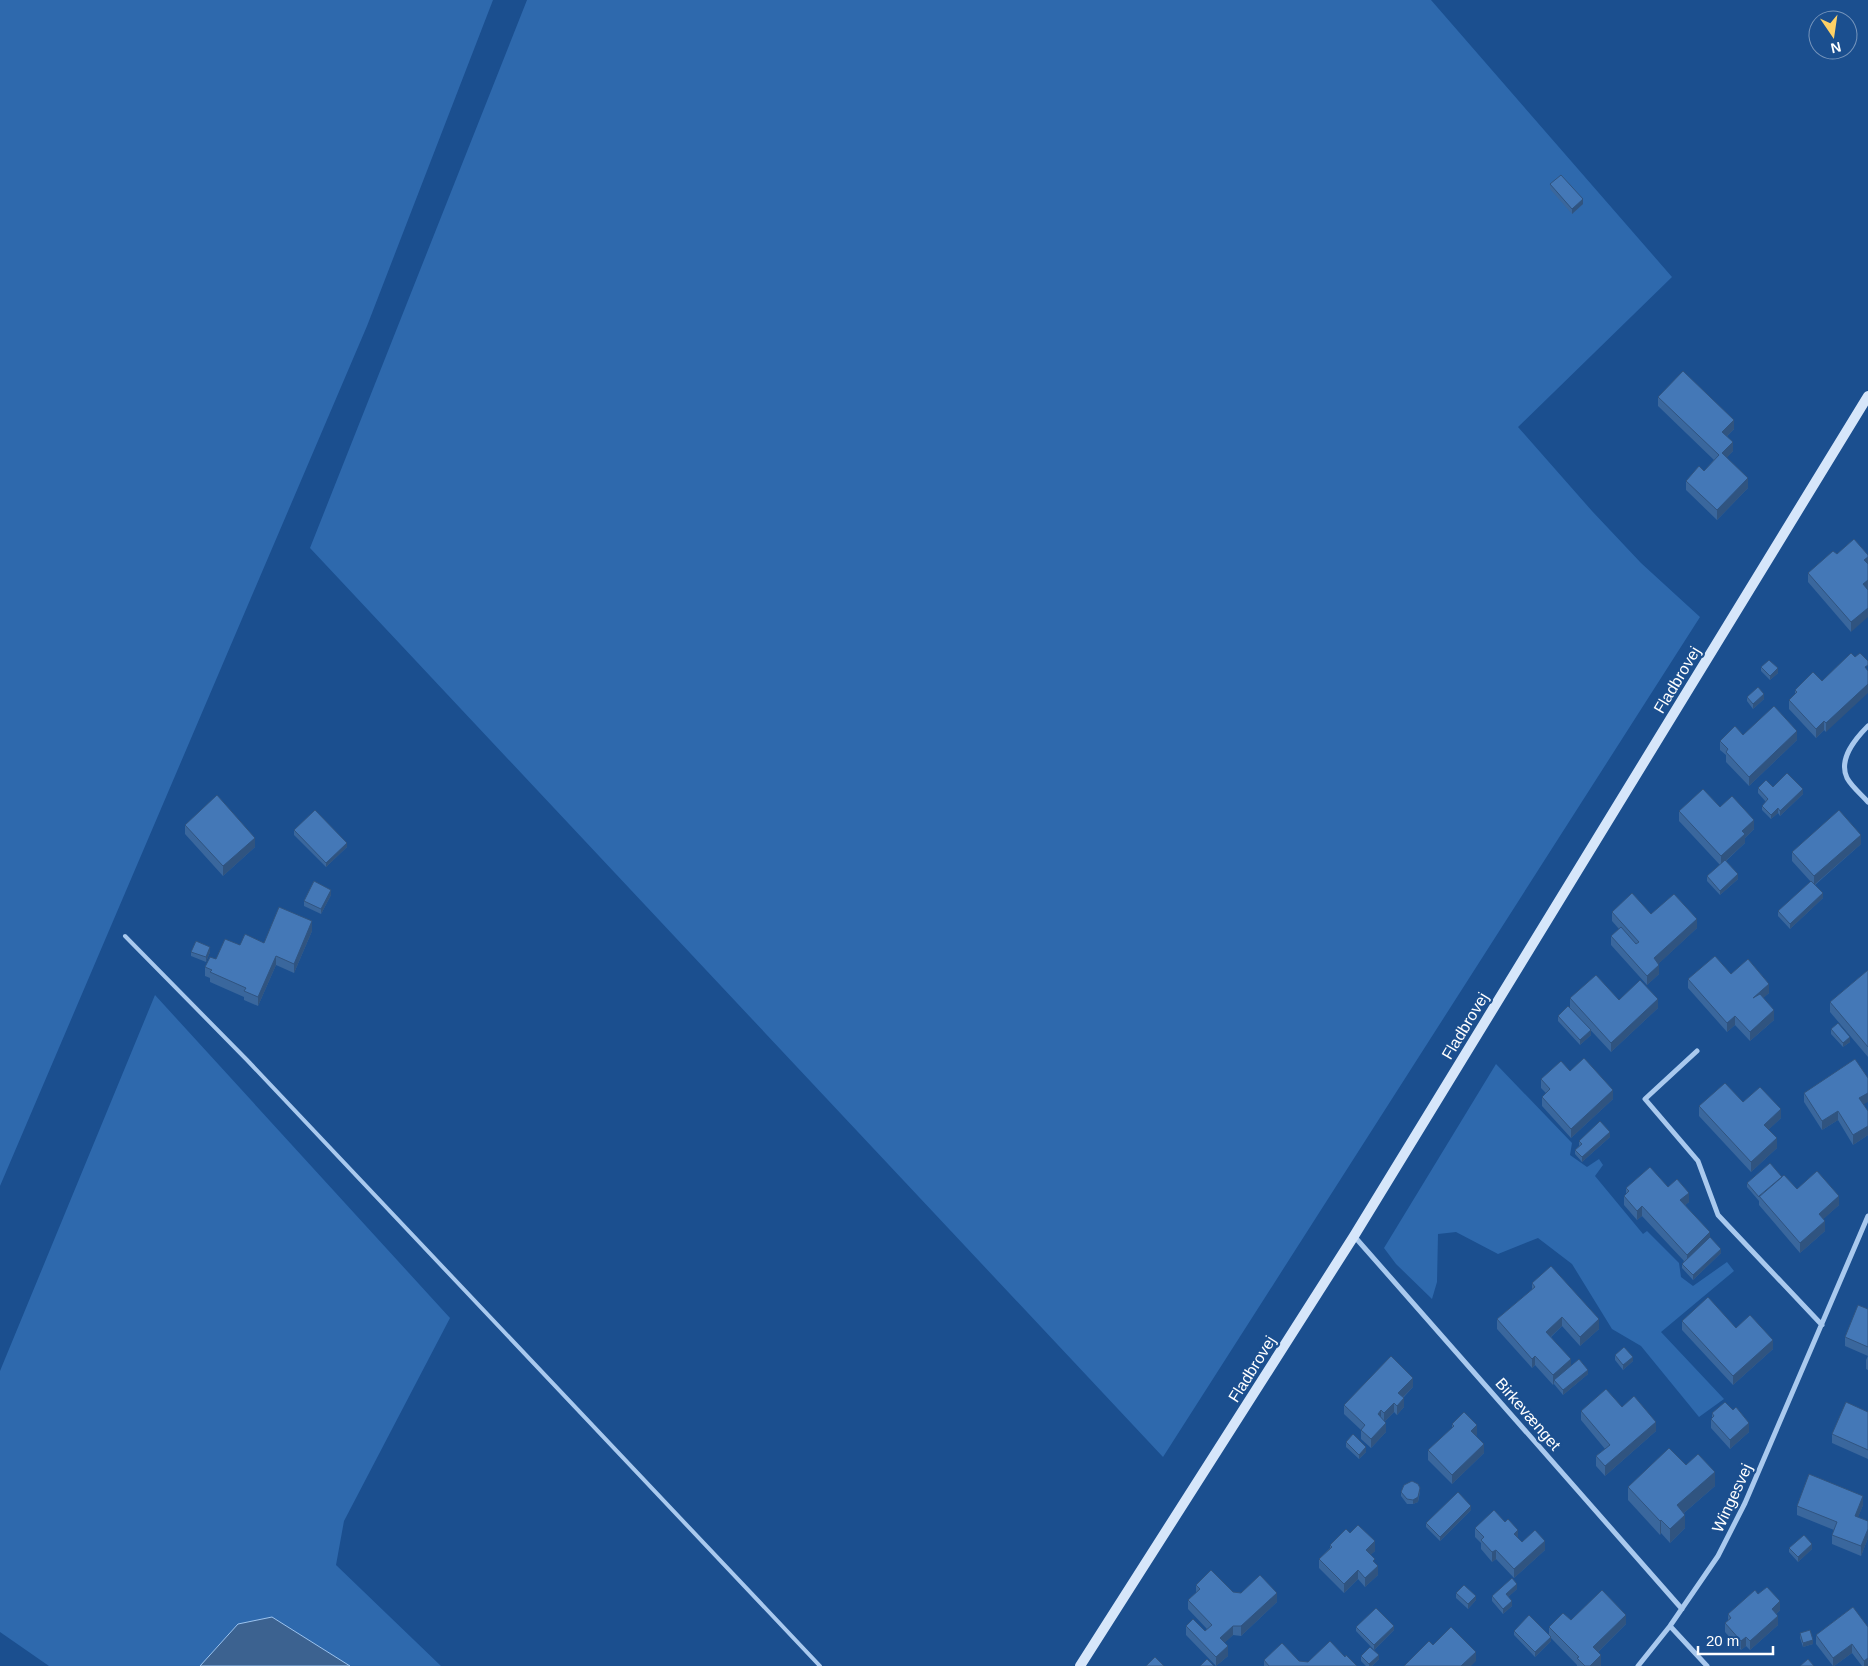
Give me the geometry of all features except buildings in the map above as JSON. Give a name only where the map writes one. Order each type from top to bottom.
[{"type":"main road","name":"Fladbrovej","points":[[1080,1666],[1354,1236],[1868,396]]},
{"type":"street","points":[[1868,726],[1848,749],[1845,764],[1847,777],[1868,802]]},
{"type":"street","points":[[1697,1051],[1645,1099],[1698,1161],[1718,1214],[1822,1325]]},
{"type":"street","name":"Wingesvej","points":[[1638,1666],[1682,1610],[1718,1556],[1745,1502],[1868,1216]]},
{"type":"street","name":"Birkevænget","points":[[1354,1236],[1682,1610]]},
{"type":"street","points":[[1670,1626],[1707,1666]]},
{"type":"lane","points":[[125,936],[254,1067],[820,1666]]},
{"type":"shaded area","points":[[0,0],[493,0],[367,326],[0,1186]]},
{"type":"shaded area","points":[[527,0],[1431,0],[1672,277],[1518,427],[1641,563],[1700,617],[1163,1457],[310,548]]},
{"type":"shaded area","points":[[155,995],[450,1318],[344,1521],[336,1565],[441,1666],[350,1666],[272,1617],[238,1624],[200,1666],[49,1666],[0,1632],[0,1371]]},
{"type":"shaded area","points":[[1496,1064],[1572,1143],[1570,1155],[1587,1167],[1599,1159],[1603,1165],[1595,1176],[1643,1234],[1647,1231],[1679,1263],[1681,1277],[1693,1286],[1727,1262],[1734,1271],[1661,1332],[1724,1399],[1699,1417],[1641,1346],[1612,1329],[1572,1264],[1538,1238],[1498,1254],[1456,1232],[1438,1234],[1437,1282],[1432,1299],[1396,1264],[1384,1248]]},
{"type":"shaded area","points":[[272,1617],[350,1666],[200,1666],[238,1624]]}]
